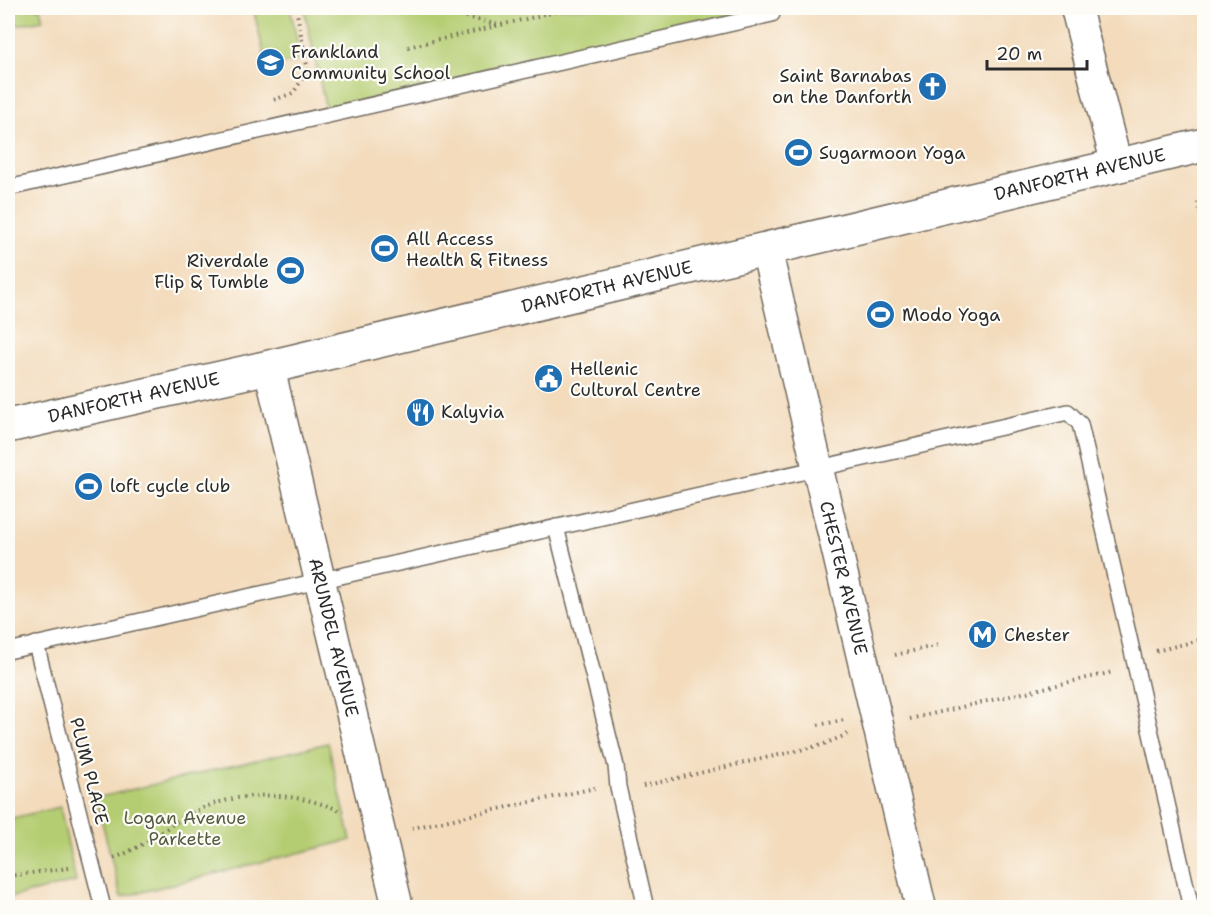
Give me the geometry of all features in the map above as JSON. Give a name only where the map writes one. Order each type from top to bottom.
[{"type":"main road","name":"DANFORTH AVENUE","points":[[8,426],[269,367],[1204,145]]},
{"type":"street","points":[[1076,8],[1117,166]]},
{"type":"street","name":"CHESTER AVENUE","points":[[766,248],[921,908]]},
{"type":"street","name":"ARUNDEL AVENUE","points":[[269,367],[398,908]]},
{"type":"lane","points":[[8,188],[772,14]]},
{"type":"lane","points":[[8,651],[1068,412],[1080,424],[1191,908]]},
{"type":"lane","points":[[556,527],[616,766],[618,788],[645,908]]},
{"type":"lane","name":"PLUM PLACE","points":[[36,644],[103,908]]},
{"type":"path","points":[[272,100],[293,93],[308,70],[296,8]]},
{"type":"path","points":[[444,8],[455,14],[499,25]]},
{"type":"path","points":[[408,47],[572,8]]},
{"type":"path","points":[[1198,202],[1204,230]]},
{"type":"path","points":[[909,719],[1126,669],[1143,654],[1204,639]]},
{"type":"path","points":[[884,658],[939,645]]},
{"type":"path","points":[[818,725],[851,718]]},
{"type":"path","points":[[111,859],[148,841],[203,807],[234,798],[277,795],[319,801],[352,816]]},
{"type":"path","points":[[8,876],[73,867]]},
{"type":"green space","points":[[8,8],[40,8],[43,20],[12,26],[8,24]]},
{"type":"green space","points":[[253,8],[290,8],[298,45],[297,61],[267,67]]},
{"type":"green space","points":[[304,8],[737,8],[738,14],[326,110]]},
{"type":"green space","name":"Logan Avenue Parkette","points":[[328,743],[351,840],[121,897],[96,798]]},
{"type":"green space","name":"Logan Avenue Parkette","points":[[60,807],[76,882],[8,898],[8,819]]},
{"type":"place","name":"Frankland Community School","points":[[270,62]]},
{"type":"place","name":"Saint Barnabas on the Danforth","points":[[933,86]]},
{"type":"place","name":"Sugarmoon Yoga","points":[[798,153]]},
{"type":"place","name":"All Access Health & Fitness","points":[[385,249]]},
{"type":"place","name":"Riverdale Flip & Tumble","points":[[290,271]]},
{"type":"place","name":"Modo Yoga","points":[[881,315]]},
{"type":"place","name":"Hellenic Cultural Centre","points":[[549,379]]},
{"type":"place","name":"Kalyvia","points":[[420,412]]},
{"type":"place","name":"loft cycle club","points":[[89,486]]},
{"type":"place","name":"Chester","points":[[983,635]]}]
